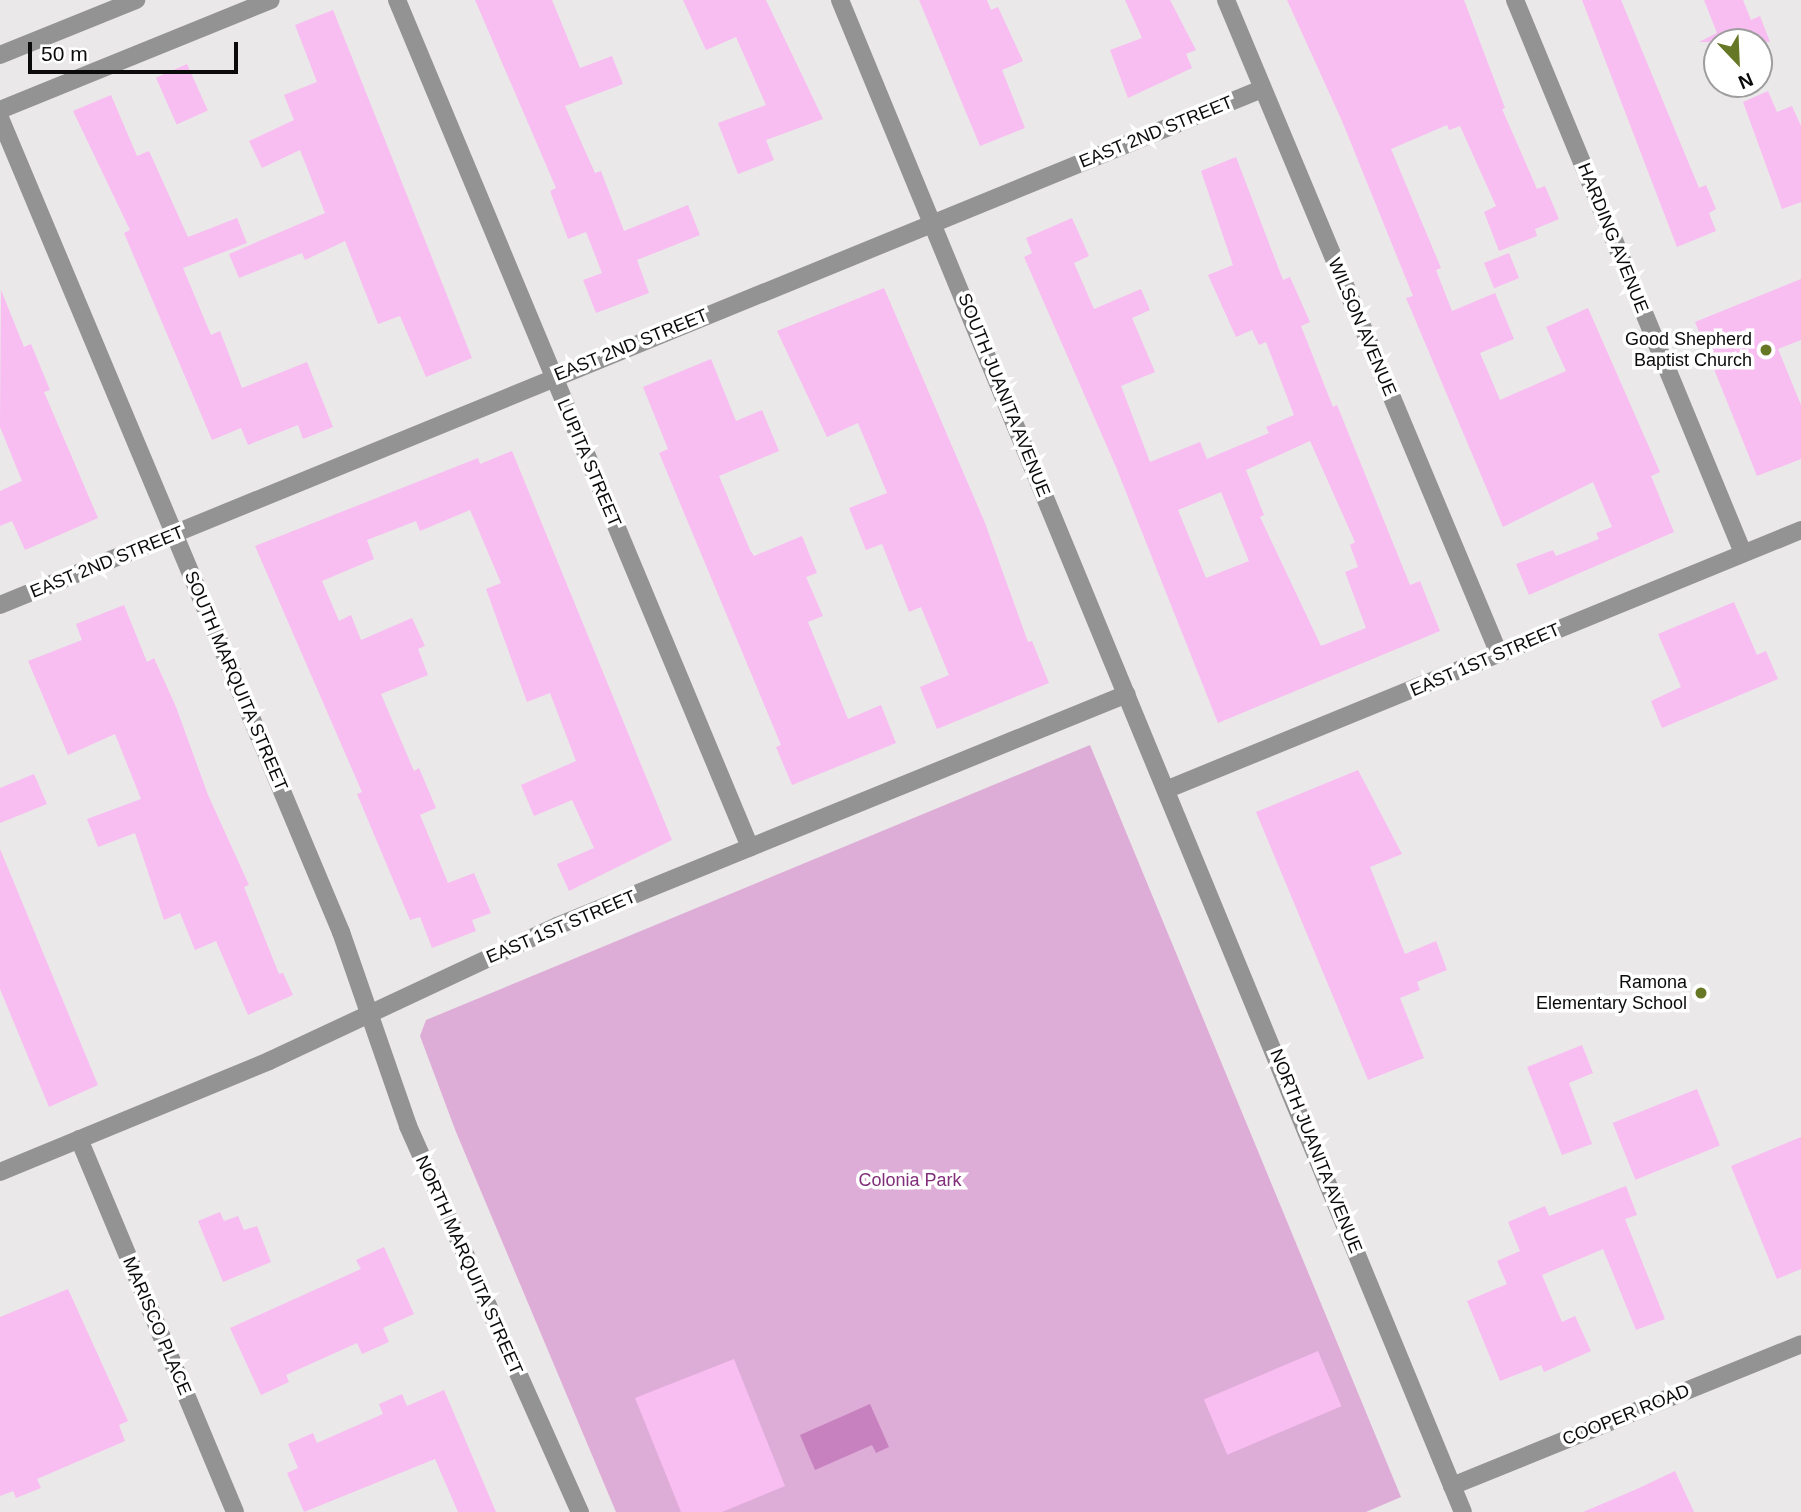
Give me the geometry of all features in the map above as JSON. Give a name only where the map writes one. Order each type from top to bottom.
[{"type":"street","points":[[0,55],[136,0]]},
{"type":"street","points":[[0,110],[271,0]]},
{"type":"street","name":"LUPITA STREET","points":[[397,0],[751,847]]},
{"type":"street","name":"SOUTH JUANITA AVENUE","points":[[841,0],[1168,789]]},
{"type":"street","name":"WILSON AVENUE","points":[[1226,0],[1499,654]]},
{"type":"street","name":"HARDING AVENUE","points":[[1515,0],[1743,554]]},
{"type":"street","name":"EAST 2ND STREET","points":[[0,605],[1262,89]]},
{"type":"street","name":"SOUTH MARQUITA STREET","points":[[0,118],[341,932],[368,1014]]},
{"type":"street","name":"EAST 1ST STREET","points":[[1168,789],[1801,530]]},
{"type":"street","name":"EAST 1ST STREET","points":[[0,1172],[269,1062],[557,926],[1127,694]]},
{"type":"street","name":"NORTH JUANITA AVENUE","points":[[1168,789],[1463,1512]]},
{"type":"street","name":"NORTH MARQUITA STREET","points":[[368,1014],[408,1126],[580,1512]]},
{"type":"street","name":"MARISCO PLACE","points":[[79,1139],[235,1512]]},
{"type":"street","name":"COOPER ROAD","points":[[1452,1486],[1801,1344]]},
{"type":"green space","name":"Colonia Park","points":[[1090,745],[1401,1497],[1366,1512],[616,1512],[456,1132],[420,1036],[426,1020]]},
{"type":"shaded area","points":[[870,1404],[889,1447],[876,1453],[872,1445],[815,1470],[800,1435]]},
{"type":"building","points":[[475,0],[552,0],[580,68],[612,56],[623,84],[565,106],[595,173],[601,171],[624,231],[688,205],[700,235],[637,260],[649,293],[596,313],[583,280],[602,273],[586,232],[568,239],[550,191],[556,188]]},
{"type":"building","points":[[683,0],[766,0],[823,119],[766,140],[774,160],[738,174],[718,123],[766,105],[736,37],[706,50]]},
{"type":"building","points":[[919,0],[987,0],[991,10],[998,7],[1023,61],[1002,70],[1025,128],[980,146]]},
{"type":"building","points":[[1125,0],[1170,0],[1196,50],[1186,54],[1192,68],[1128,98],[1110,50],[1142,38]]},
{"type":"building","points":[[1287,0],[1464,0],[1505,108],[1502,109],[1537,189],[1545,186],[1559,219],[1535,229],[1537,236],[1499,251],[1484,212],[1496,206],[1460,126],[1449,130],[1447,125],[1391,149],[1441,268],[1436,270],[1452,311],[1495,293],[1514,339],[1480,353],[1500,400],[1566,371],[1546,327],[1588,308],[1660,472],[1651,476],[1674,532],[1529,595],[1516,564],[1553,550],[1556,556],[1599,539],[1596,533],[1612,527],[1593,482],[1503,527],[1406,298],[1413,296],[1342,121]]},
{"type":"building","points":[[1582,0],[1621,0],[1699,188],[1706,185],[1716,209],[1709,213],[1716,231],[1677,247]]},
{"type":"building","points":[[1704,0],[1743,0],[1751,20],[1760,16],[1765,28],[1715,28]]},
{"type":"building","points":[[333,10],[472,358],[426,377],[400,316],[378,324],[345,241],[305,260],[302,253],[239,278],[229,254],[325,213],[300,150],[262,168],[249,141],[294,120],[284,95],[317,82],[295,25]]},
{"type":"building","points":[[187,64],[208,111],[177,124],[156,78]]},
{"type":"building","points":[[111,95],[137,156],[149,151],[188,237],[237,218],[247,243],[183,268],[211,335],[220,331],[242,388],[307,362],[333,427],[303,439],[298,425],[248,445],[241,428],[212,440],[124,233],[130,230],[73,111]]},
{"type":"building","points":[[1752,98],[1771,98],[1777,112],[1792,106],[1801,126],[1801,202],[1782,209],[1743,102]]},
{"type":"building","points":[[1236,157],[1283,280],[1290,277],[1310,322],[1301,326],[1333,407],[1337,405],[1410,585],[1420,581],[1440,631],[1218,723],[1116,467],[1024,257],[1032,253],[1026,238],[1072,218],[1089,256],[1074,263],[1094,309],[1141,289],[1150,310],[1132,318],[1155,372],[1121,386],[1150,462],[1200,442],[1207,459],[1269,433],[1266,427],[1294,415],[1266,342],[1259,345],[1252,330],[1236,337],[1208,275],[1233,265],[1201,171]],"holes":[[[1310,441],[1355,542],[1350,545],[1358,567],[1345,572],[1366,628],[1321,646],[1260,517],[1264,515],[1246,470]],[[1221,492],[1249,561],[1206,578],[1178,510]]]},
{"type":"building","points":[[1509,253],[1519,278],[1494,288],[1484,263]]},
{"type":"building","points":[[1801,279],[1801,340],[1778,349],[1801,405],[1801,459],[1757,476],[1695,322]]},
{"type":"building","points":[[884,288],[985,523],[1028,642],[1032,641],[1049,683],[937,729],[920,687],[949,675],[921,607],[909,612],[882,544],[866,550],[849,508],[887,493],[858,423],[827,437],[777,331]]},
{"type":"building","points":[[1,290],[24,347],[31,344],[50,390],[44,392],[98,518],[25,550],[12,521],[0,526],[0,491],[22,481],[0,427]]},
{"type":"building","points":[[711,359],[736,421],[762,410],[779,451],[719,476],[750,550],[754,556],[802,536],[817,573],[806,577],[823,616],[808,622],[848,719],[881,705],[896,743],[792,785],[776,747],[781,745],[659,453],[668,449],[643,387]]},
{"type":"building","points":[[512,451],[672,840],[569,891],[557,864],[594,848],[572,800],[534,816],[521,785],[576,761],[550,693],[527,702],[486,589],[501,583],[470,510],[420,531],[416,521],[367,540],[374,559],[322,581],[339,621],[351,615],[361,640],[412,618],[425,646],[418,649],[428,675],[381,694],[414,771],[419,768],[436,808],[420,815],[448,883],[474,873],[491,913],[472,920],[476,931],[432,948],[420,917],[410,920],[357,794],[362,792],[255,546],[478,458],[480,464]]},
{"type":"building","points":[[1734,602],[1757,655],[1766,651],[1778,679],[1662,728],[1651,701],[1681,687],[1658,634]]},
{"type":"building","points":[[124,605],[147,662],[154,658],[176,707],[208,795],[249,885],[244,887],[279,974],[283,973],[293,995],[248,1015],[216,941],[195,950],[180,913],[164,920],[135,833],[98,847],[87,819],[141,799],[115,734],[68,755],[28,661],[82,640],[76,624]]},
{"type":"building","points":[[1358,770],[1402,854],[1370,867],[1405,954],[1436,941],[1447,970],[1417,982],[1420,990],[1400,998],[1424,1058],[1368,1080],[1256,812]]},
{"type":"building","points":[[34,774],[47,804],[0,823],[0,788]]},
{"type":"building","points":[[0,849],[98,1085],[49,1107],[0,989]]},
{"type":"building","points":[[1582,1045],[1593,1073],[1569,1083],[1592,1144],[1562,1155],[1527,1067]]},
{"type":"building","points":[[1697,1089],[1720,1146],[1635,1180],[1613,1123]]},
{"type":"building","points":[[1801,1137],[1801,1269],[1777,1279],[1731,1166]]},
{"type":"building","points":[[1626,1186],[1637,1215],[1625,1219],[1665,1319],[1636,1330],[1603,1249],[1542,1275],[1562,1322],[1575,1316],[1591,1351],[1544,1372],[1541,1365],[1500,1381],[1467,1301],[1507,1284],[1497,1261],[1520,1251],[1508,1222],[1545,1206],[1549,1216]]},
{"type":"building","points":[[220,1212],[224,1221],[238,1216],[244,1230],[257,1226],[271,1262],[223,1282],[198,1221]]},
{"type":"building","points":[[384,1247],[414,1314],[383,1328],[389,1342],[362,1354],[357,1343],[286,1375],[289,1382],[261,1395],[230,1328],[361,1269],[356,1260]]},
{"type":"building","points":[[68,1289],[128,1421],[119,1425],[125,1441],[37,1479],[41,1488],[16,1498],[13,1491],[0,1496],[0,1317]]},
{"type":"building","points":[[1318,1351],[1341,1406],[1227,1455],[1204,1399]]},
{"type":"building","points":[[734,1359],[785,1486],[722,1512],[681,1512],[635,1398]]},
{"type":"building","points":[[444,1390],[496,1512],[458,1512],[435,1459],[304,1512],[287,1473],[298,1468],[288,1444],[313,1433],[317,1443],[383,1414],[379,1404],[402,1394],[407,1406]]},
{"type":"building","points":[[1675,1471],[1694,1512],[1583,1512],[1637,1489]]},
{"type":"place","name":"Good Shepherd Baptist Church","points":[[1766,350]]},
{"type":"place","name":"Ramona Elementary School","points":[[1701,993]]}]
